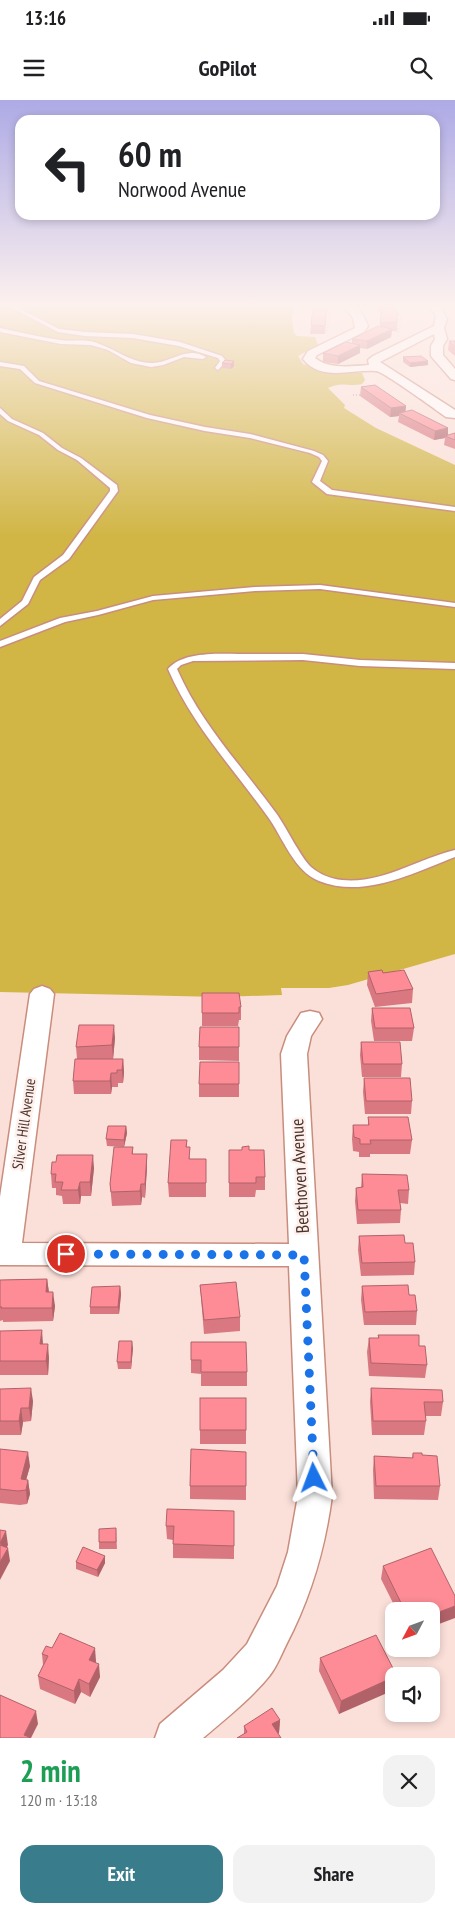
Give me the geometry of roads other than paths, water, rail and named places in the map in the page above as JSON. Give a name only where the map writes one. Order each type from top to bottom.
[{"type":"street","points":[[403,382],[454,415]]},
{"type":"street","name":"Silver Hill Avenue","points":[[3,1254],[42,994]]},
{"type":"street","name":"Beethoven Avenue","points":[[174,1738],[206,1711],[257,1662],[279,1624],[296,1585],[308,1544],[315,1496],[294,1054],[299,1036],[310,1019]]},
{"type":"street","points":[[3,1254],[304,1255]]},
{"type":"lane","points":[[38,382],[149,417],[250,436],[312,452],[321,456],[325,461],[316,482],[318,486],[330,492],[455,509]]},
{"type":"lane","points":[[0,410],[10,420],[41,434],[60,449],[94,470],[114,487],[114,491],[75,547],[66,557],[37,579],[25,602],[0,623]]},
{"type":"lane","points":[[0,644],[62,620],[98,613],[153,598],[256,588],[320,587],[455,605]]},
{"type":"lane","points":[[455,666],[360,663],[303,657],[268,657],[192,658],[178,663],[172,669],[188,702],[210,735],[268,809],[306,868],[315,875],[324,880],[338,883],[372,881],[393,876],[455,852]]}]
